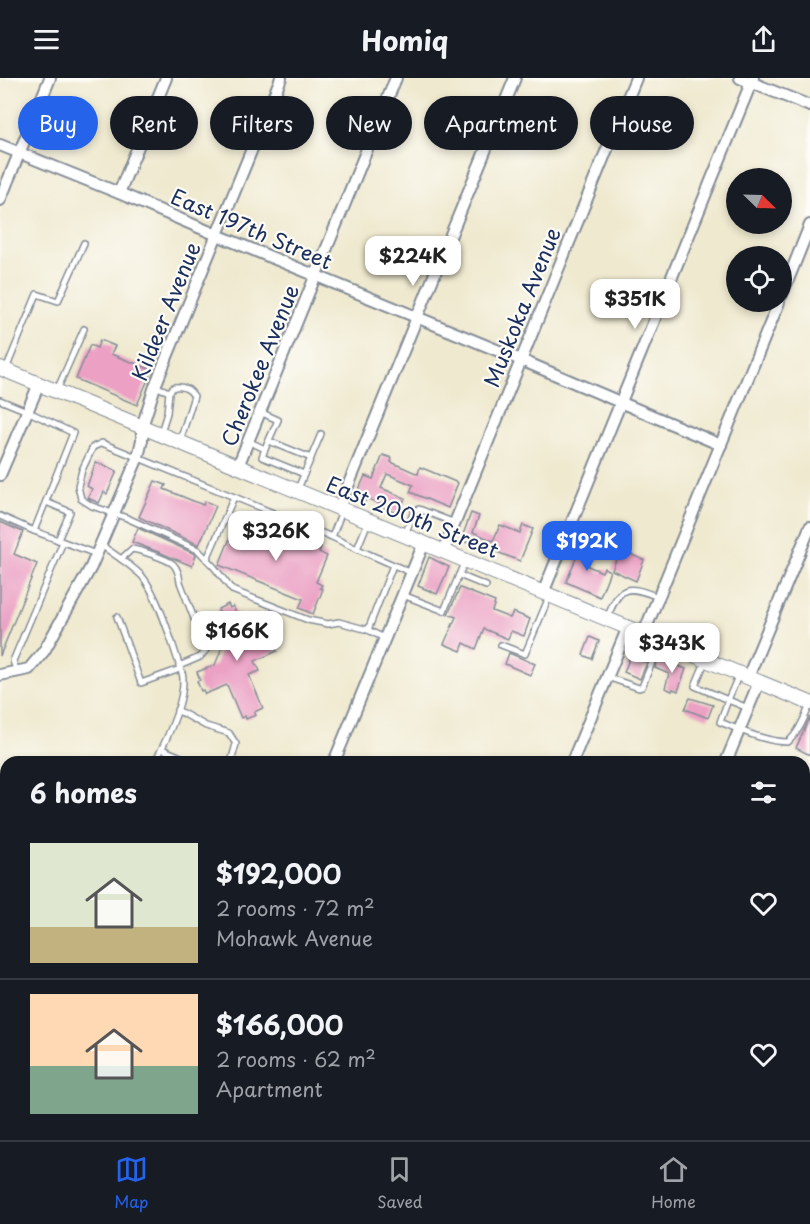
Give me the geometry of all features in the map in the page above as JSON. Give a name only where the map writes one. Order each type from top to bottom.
[{"type":"street","points":[[0,200],[51,78]]},
{"type":"street","points":[[119,193],[166,78]]},
{"type":"street","name":"Kildeer Avenue","points":[[17,672],[29,669],[44,651],[91,567],[138,457],[142,427],[155,386],[281,78]]},
{"type":"street","name":"Cherokee Avenue","points":[[238,466],[396,78]]},
{"type":"street","points":[[341,509],[416,317],[515,78]]},
{"type":"street","name":"Muskoka Avenue","points":[[443,552],[636,78]]},
{"type":"street","points":[[740,78],[752,80],[810,106]]},
{"type":"street","points":[[546,594],[568,529],[752,80]]},
{"type":"street","name":"East 197th Street","points":[[0,145],[721,445]]},
{"type":"street","points":[[792,270],[810,225]]},
{"type":"street","points":[[643,635],[775,312]]},
{"type":"street","name":"East 200th Street","points":[[3,369],[238,466],[266,468],[297,491],[810,704]]},
{"type":"street","points":[[0,475],[39,384]]},
{"type":"street","points":[[728,756],[748,708],[748,678],[810,527]]},
{"type":"street","points":[[336,756],[424,543]]},
{"type":"street","points":[[574,756],[628,627]]},
{"type":"street","points":[[0,675],[17,672]]},
{"type":"lane","points":[[3,369],[38,294],[58,301],[84,243]]},
{"type":"lane","points":[[56,391],[84,329]]},
{"type":"lane","points":[[155,386],[169,392]]},
{"type":"lane","points":[[160,434],[167,413],[169,392],[174,387],[181,386],[190,389],[194,396],[180,442]]},
{"type":"lane","points":[[0,400],[73,433],[34,531]]},
{"type":"lane","points":[[260,412],[278,420],[262,457],[266,468],[304,474]]},
{"type":"lane","points":[[297,491],[321,434]]},
{"type":"lane","points":[[248,441],[265,448]]},
{"type":"lane","points":[[269,441],[311,458]]},
{"type":"lane","points":[[385,638],[368,630],[339,622],[328,624],[308,620],[232,590],[198,550],[114,512],[92,506],[81,499],[78,486],[82,470],[93,447],[102,442],[332,537],[412,573]]},
{"type":"lane","points":[[207,559],[234,497]]},
{"type":"lane","points":[[17,672],[13,661],[61,541],[70,512],[46,502]]},
{"type":"lane","points":[[405,536],[414,511],[419,508],[455,523]]},
{"type":"lane","points":[[332,537],[341,509]]},
{"type":"lane","points":[[0,516],[61,541],[98,550],[121,559],[142,577],[153,595],[183,677],[177,711],[158,756]]},
{"type":"lane","points":[[357,549],[369,521]]},
{"type":"lane","points":[[117,617],[141,683],[180,668],[200,657],[206,650],[178,572],[172,563],[132,549],[121,559]]},
{"type":"lane","points":[[403,595],[444,611],[465,561]]},
{"type":"lane","points":[[368,630],[393,565]]},
{"type":"lane","points":[[459,575],[486,586]]},
{"type":"lane","points":[[607,619],[615,598],[621,592],[641,590],[658,597]]},
{"type":"lane","points":[[501,645],[525,654],[546,594]]},
{"type":"lane","points":[[607,676],[639,688],[642,687],[661,642]]},
{"type":"lane","points":[[706,660],[695,686],[748,708]]},
{"type":"lane","points":[[748,678],[728,700],[720,722],[778,742],[788,742],[800,728],[810,704]]},
{"type":"lane","points":[[177,711],[206,726],[230,733],[236,744],[233,756]]},
{"type":"lane","points":[[162,748],[180,756]]},
{"type":"building","points":[[100,340],[115,346],[111,354],[152,370],[137,405],[76,379],[90,345],[97,348]]},
{"type":"building","points":[[383,455],[392,458],[391,462],[418,474],[420,467],[458,483],[448,508],[410,492],[413,485],[387,474],[381,488],[405,498],[399,514],[366,498],[364,504],[354,500],[365,476],[373,479]]},
{"type":"building","points":[[96,462],[117,471],[107,494],[104,492],[99,503],[88,498],[92,489],[87,486]]},
{"type":"building","points":[[155,481],[166,485],[164,489],[203,505],[205,501],[216,506],[199,545],[139,517]]},
{"type":"building","points":[[471,513],[479,516],[473,532],[493,541],[500,525],[520,533],[523,525],[533,529],[520,561],[461,540]]},
{"type":"building","points":[[239,516],[250,521],[249,524],[309,548],[311,543],[321,547],[319,552],[327,556],[316,582],[322,585],[320,588],[323,589],[313,614],[299,608],[303,599],[219,565]]},
{"type":"building","points":[[0,522],[23,532],[14,554],[37,564],[0,656]]},
{"type":"building","points":[[138,528],[195,554],[192,566],[132,542]]},
{"type":"building","points":[[583,542],[596,547],[588,566],[602,572],[604,568],[610,571],[600,597],[566,582]]},
{"type":"building","points":[[620,550],[644,560],[636,581],[612,570]]},
{"type":"building","points":[[429,557],[449,567],[437,594],[418,586]]},
{"type":"building","points":[[460,588],[495,602],[492,611],[510,618],[513,612],[530,619],[524,636],[511,631],[508,639],[484,629],[476,649],[464,643],[461,651],[444,644],[456,617],[448,614]]},
{"type":"building","points":[[228,604],[230,608],[233,606],[246,638],[268,629],[270,633],[274,631],[277,641],[274,643],[277,651],[255,661],[260,671],[249,675],[263,708],[254,712],[256,715],[246,719],[245,716],[241,718],[227,685],[205,694],[203,690],[201,691],[197,681],[200,680],[197,672],[215,665],[223,645],[211,615],[219,612],[218,609]]},
{"type":"building","points":[[590,637],[599,641],[592,659],[583,655]]},
{"type":"building","points":[[632,652],[642,656],[640,660],[647,663],[640,679],[624,672]]},
{"type":"building","points":[[509,653],[535,664],[530,675],[505,664]]},
{"type":"building","points":[[659,658],[686,669],[678,691],[665,688],[669,674],[655,668]]},
{"type":"building","points":[[690,698],[713,705],[708,718],[685,709]]},
{"type":"building","points":[[810,717],[810,755],[796,748]]}]
